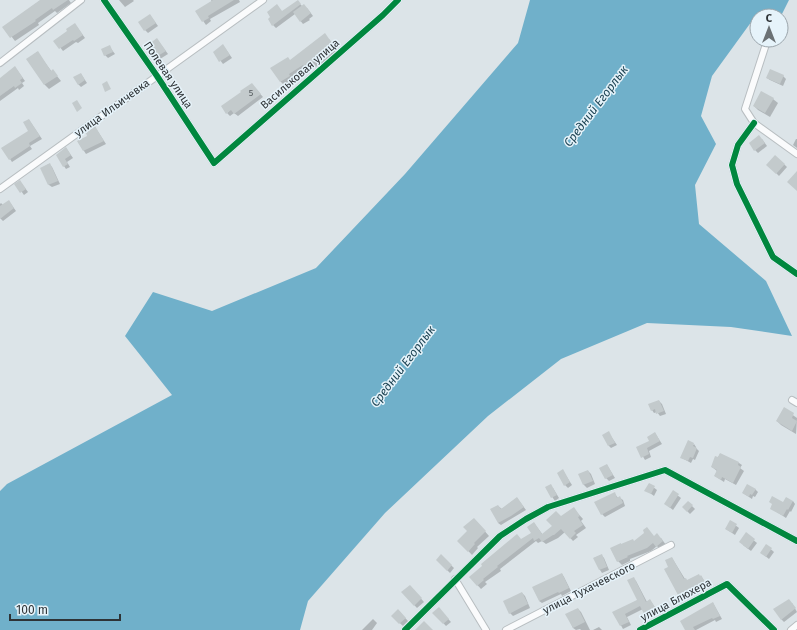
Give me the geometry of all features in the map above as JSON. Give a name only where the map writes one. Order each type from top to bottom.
[{"type":"street","points":[[0,63],[81,0]]},
{"type":"street","name":"Полевая улица","points":[[104,0],[157,76],[214,163]]},
{"type":"street","name":"улица Ильичевка","points":[[0,189],[263,0]]},
{"type":"street","name":"Васильковая улица","points":[[214,163],[383,15],[398,0]]},
{"type":"street","points":[[765,48],[745,109],[754,123],[797,154]]},
{"type":"street","points":[[754,123],[738,145],[732,165],[737,184],[773,257],[797,274]]},
{"type":"street","points":[[405,630],[500,536],[526,519],[548,507],[665,470],[797,541]]},
{"type":"street","name":"улица Тухачевского","points":[[506,630],[671,545]]},
{"type":"street","points":[[455,580],[486,630]]},
{"type":"street","name":"улица Блюхера","points":[[640,630],[727,584],[774,630]]},
{"type":"street","points":[[791,630],[797,625]]},
{"type":"water","name":"Средний Егорлык","points":[[530,0],[789,0],[785,8],[749,8],[749,25],[712,76],[701,116],[716,144],[695,185],[699,224],[766,281],[792,336],[731,327],[647,323],[561,359],[488,416],[385,513],[308,601],[300,630],[0,630],[0,491],[7,484],[172,395],[125,336],[153,292],[212,311],[316,268],[405,174],[518,43]]},
{"type":"building","points":[[40,0],[68,0],[53,10],[52,8],[35,20],[36,21],[10,38],[2,27]]},
{"type":"building","points":[[213,0],[234,0],[208,16],[209,18],[202,22],[195,11]]},
{"type":"building","points":[[298,0],[301,4],[272,26],[268,19],[270,17],[267,12],[277,4],[282,11]]},
{"type":"building","points":[[304,4],[311,13],[300,22],[293,12]]},
{"type":"building","points":[[150,14],[156,23],[144,31],[138,22]]},
{"type":"building","points":[[75,23],[83,35],[59,49],[53,41]]},
{"type":"building","points":[[325,33],[336,49],[318,64],[316,60],[305,68],[303,65],[280,82],[270,68],[288,57],[290,60]]},
{"type":"building","points":[[157,38],[166,51],[156,57],[148,45]]},
{"type":"building","points":[[223,44],[230,55],[219,62],[213,52]]},
{"type":"building","points":[[110,45],[113,52],[104,56],[101,49]]},
{"type":"building","points":[[38,51],[51,71],[53,69],[58,76],[44,85],[26,59]]},
{"type":"building","points":[[15,66],[23,78],[20,80],[22,83],[15,88],[14,86],[0,96],[0,78]]},
{"type":"building","points":[[770,69],[784,75],[780,84],[766,78]]},
{"type":"building","points":[[81,73],[85,80],[78,85],[73,77]]},
{"type":"building","points":[[107,81],[111,89],[105,92],[102,84]]},
{"type":"building","points":[[252,83],[261,94],[234,114],[231,110],[226,114],[221,106]]},
{"type":"building","points":[[761,91],[774,98],[765,113],[753,106]]},
{"type":"building","points":[[77,100],[82,108],[77,112],[72,103]]},
{"type":"building","points":[[29,119],[40,136],[29,143],[30,146],[9,160],[1,148],[28,131],[23,122]]},
{"type":"building","points":[[95,126],[104,141],[83,151],[77,141],[87,136],[86,133]]},
{"type":"building","points":[[759,135],[765,143],[754,151],[749,143]]},
{"type":"building","points":[[66,147],[71,155],[65,159],[68,164],[63,167],[56,155]]},
{"type":"building","points":[[775,155],[785,164],[776,174],[766,165]]},
{"type":"building","points":[[50,163],[58,181],[48,185],[40,168]]},
{"type":"building","points":[[797,171],[797,191],[787,182]]},
{"type":"building","points":[[20,180],[26,189],[20,193],[14,184]]},
{"type":"building","points":[[9,200],[14,208],[0,219],[0,206]]},
{"type":"building","points":[[659,400],[664,411],[656,414],[655,409],[651,411],[648,404]]},
{"type":"building","points":[[784,407],[794,413],[792,418],[797,421],[792,431],[776,421]]},
{"type":"building","points":[[609,431],[615,443],[608,446],[602,435]]},
{"type":"building","points":[[655,432],[660,441],[647,448],[649,454],[641,458],[636,447],[649,441],[647,437]]},
{"type":"building","points":[[688,440],[694,443],[693,446],[697,448],[693,458],[690,457],[688,461],[680,458]]},
{"type":"building","points":[[720,453],[739,462],[738,465],[741,467],[733,483],[722,477],[721,480],[714,476],[717,470],[711,467],[715,456],[718,457]]},
{"type":"building","points":[[607,464],[613,475],[605,479],[599,468]]},
{"type":"building","points":[[563,469],[570,482],[564,486],[557,473]]},
{"type":"building","points":[[588,470],[593,481],[583,485],[578,474]]},
{"type":"building","points":[[649,483],[655,486],[651,494],[644,491]]},
{"type":"building","points":[[551,484],[557,495],[551,498],[545,487]]},
{"type":"building","points":[[747,484],[756,489],[752,495],[750,494],[749,497],[742,493]]},
{"type":"building","points":[[673,490],[679,494],[670,508],[664,504]]},
{"type":"building","points":[[615,492],[617,498],[620,496],[623,503],[601,515],[594,502]]},
{"type":"building","points":[[772,496],[783,502],[786,497],[793,501],[783,516],[770,509],[772,504],[769,502]]},
{"type":"building","points":[[517,497],[524,507],[498,523],[490,509],[498,505],[501,509]]},
{"type":"building","points":[[688,501],[693,505],[687,512],[682,507]]},
{"type":"building","points":[[574,507],[580,516],[578,517],[583,525],[574,531],[576,533],[570,539],[561,529],[542,542],[539,538],[534,541],[533,538],[497,566],[498,567],[477,586],[469,577],[482,566],[481,564],[517,534],[521,539],[531,533],[527,527],[534,522],[542,534],[552,526],[546,520],[556,511],[561,516]]},
{"type":"building","points":[[474,518],[486,531],[474,543],[475,544],[468,552],[457,541],[467,531],[463,527]]},
{"type":"building","points":[[730,520],[737,524],[732,533],[725,529]]},
{"type":"building","points":[[647,527],[654,536],[657,533],[663,541],[656,547],[653,543],[647,548],[627,556],[628,557],[617,562],[610,548],[633,539],[634,541],[644,533],[643,530]]},
{"type":"building","points":[[746,532],[755,539],[748,549],[739,542]]},
{"type":"building","points":[[766,544],[772,548],[766,557],[760,553]]},
{"type":"building","points":[[441,554],[452,565],[447,571],[436,560]]},
{"type":"building","points":[[602,554],[607,567],[599,570],[593,558]]},
{"type":"building","points":[[672,557],[684,579],[686,578],[687,580],[699,574],[705,582],[678,595],[664,569],[668,567],[665,560]]},
{"type":"building","points":[[562,573],[569,588],[539,601],[532,587]]},
{"type":"building","points":[[634,577],[646,602],[650,599],[656,609],[645,616],[640,606],[625,614],[629,622],[620,626],[612,612],[637,600],[627,580]]},
{"type":"building","points":[[410,585],[422,598],[414,606],[401,592]]},
{"type":"building","points":[[522,592],[528,604],[509,614],[503,601]]},
{"type":"building","points":[[789,599],[796,608],[781,620],[773,609]]},
{"type":"building","points":[[713,602],[720,616],[693,627],[695,630],[685,630],[680,621]]},
{"type":"building","points":[[439,607],[449,619],[443,624],[432,613]]},
{"type":"building","points":[[578,608],[585,622],[573,628],[565,614]]},
{"type":"building","points":[[398,609],[406,618],[399,624],[391,616]]},
{"type":"building","points":[[424,621],[433,630],[415,630]]},
{"type":"cycle path","points":[[104,0],[157,76],[214,163],[383,15],[398,0]]},
{"type":"cycle path","points":[[754,123],[738,145],[732,165],[737,184],[773,257],[797,274]]},
{"type":"cycle path","points":[[405,630],[500,536],[526,519],[548,507],[665,470],[797,541]]},
{"type":"cycle path","points":[[640,630],[727,584],[774,630]]}]
